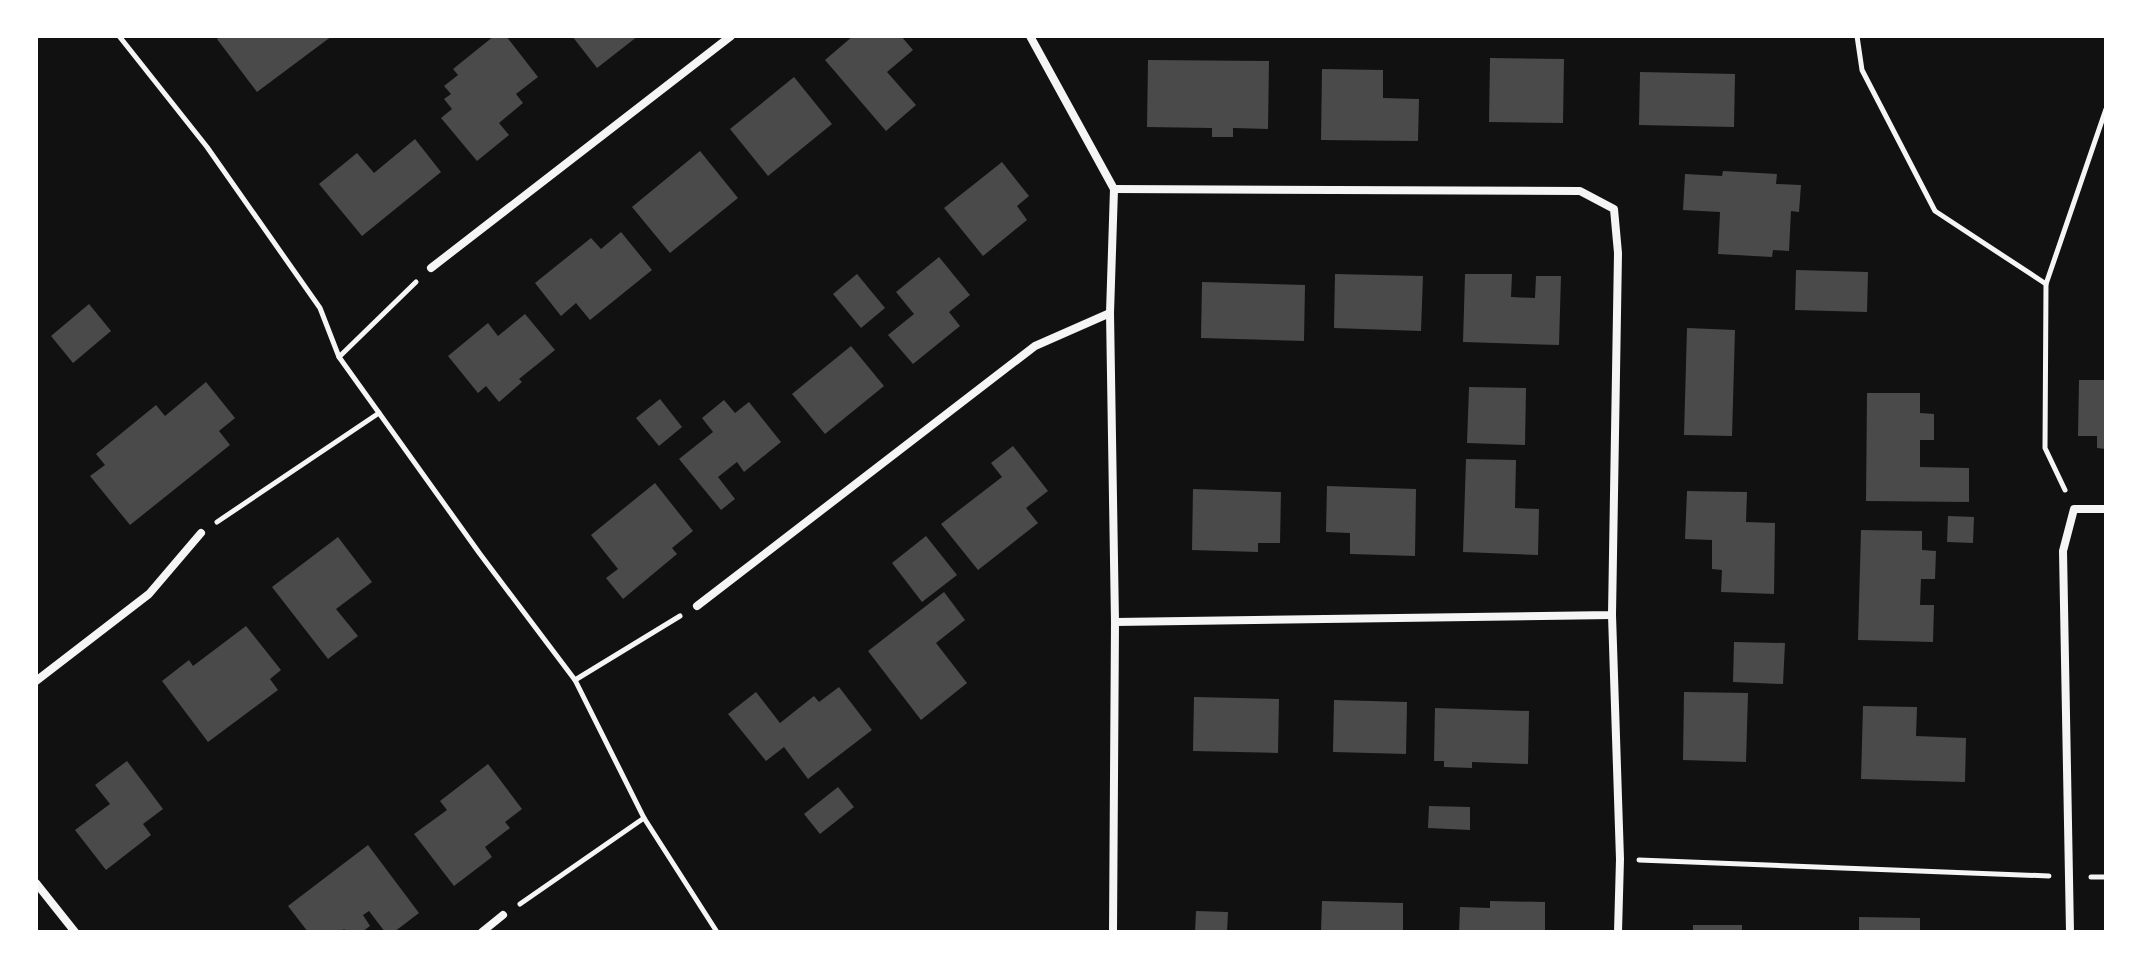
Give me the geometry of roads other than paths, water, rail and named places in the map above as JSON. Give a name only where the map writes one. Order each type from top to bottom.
[{"type":"street","points":[[431,268],[731,36]]},
{"type":"street","points":[[1030,36],[1114,189],[1110,313],[1115,622],[1113,932]]},
{"type":"street","points":[[1114,189],[1580,191],[1614,209],[1618,253],[1612,615],[1620,859],[1618,932]]},
{"type":"street","points":[[697,606],[1035,346],[1110,313]]},
{"type":"street","points":[[2070,932],[2063,551],[2074,509],[2106,509]]},
{"type":"street","points":[[36,681],[149,594],[201,533]]},
{"type":"street","points":[[1115,622],[1612,615]]},
{"type":"street","points":[[36,883],[75,932]]},
{"type":"street","points":[[482,932],[503,915]]}]
